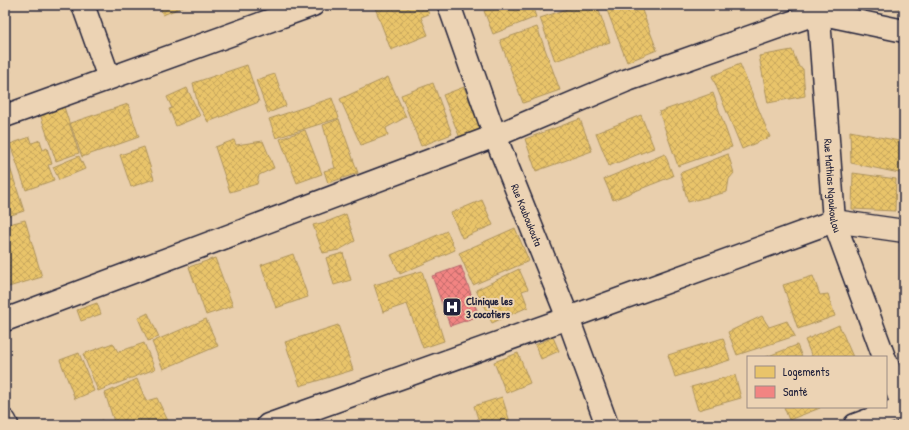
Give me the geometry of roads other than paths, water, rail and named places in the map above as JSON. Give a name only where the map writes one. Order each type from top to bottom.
[{"type":"street","points":[[83,5],[109,78]]},
{"type":"street","points":[[5,116],[313,5]]},
{"type":"street","name":"Rue Kouboukouta","points":[[449,5],[495,136],[568,318],[607,425]]},
{"type":"street","points":[[5,320],[495,136],[625,80],[818,9],[904,32]]},
{"type":"street","name":"Rue Mathias Ngoukoulou","points":[[818,9],[834,221],[884,356]]},
{"type":"street","points":[[268,425],[834,221],[904,230]]},
{"type":"street","points":[[855,425],[904,408],[887,364]]},
{"type":"street","points":[[5,421],[7,425]]},
{"type":"place","name":"Clinique les 3 cocotiers","points":[[452,307]]}]
